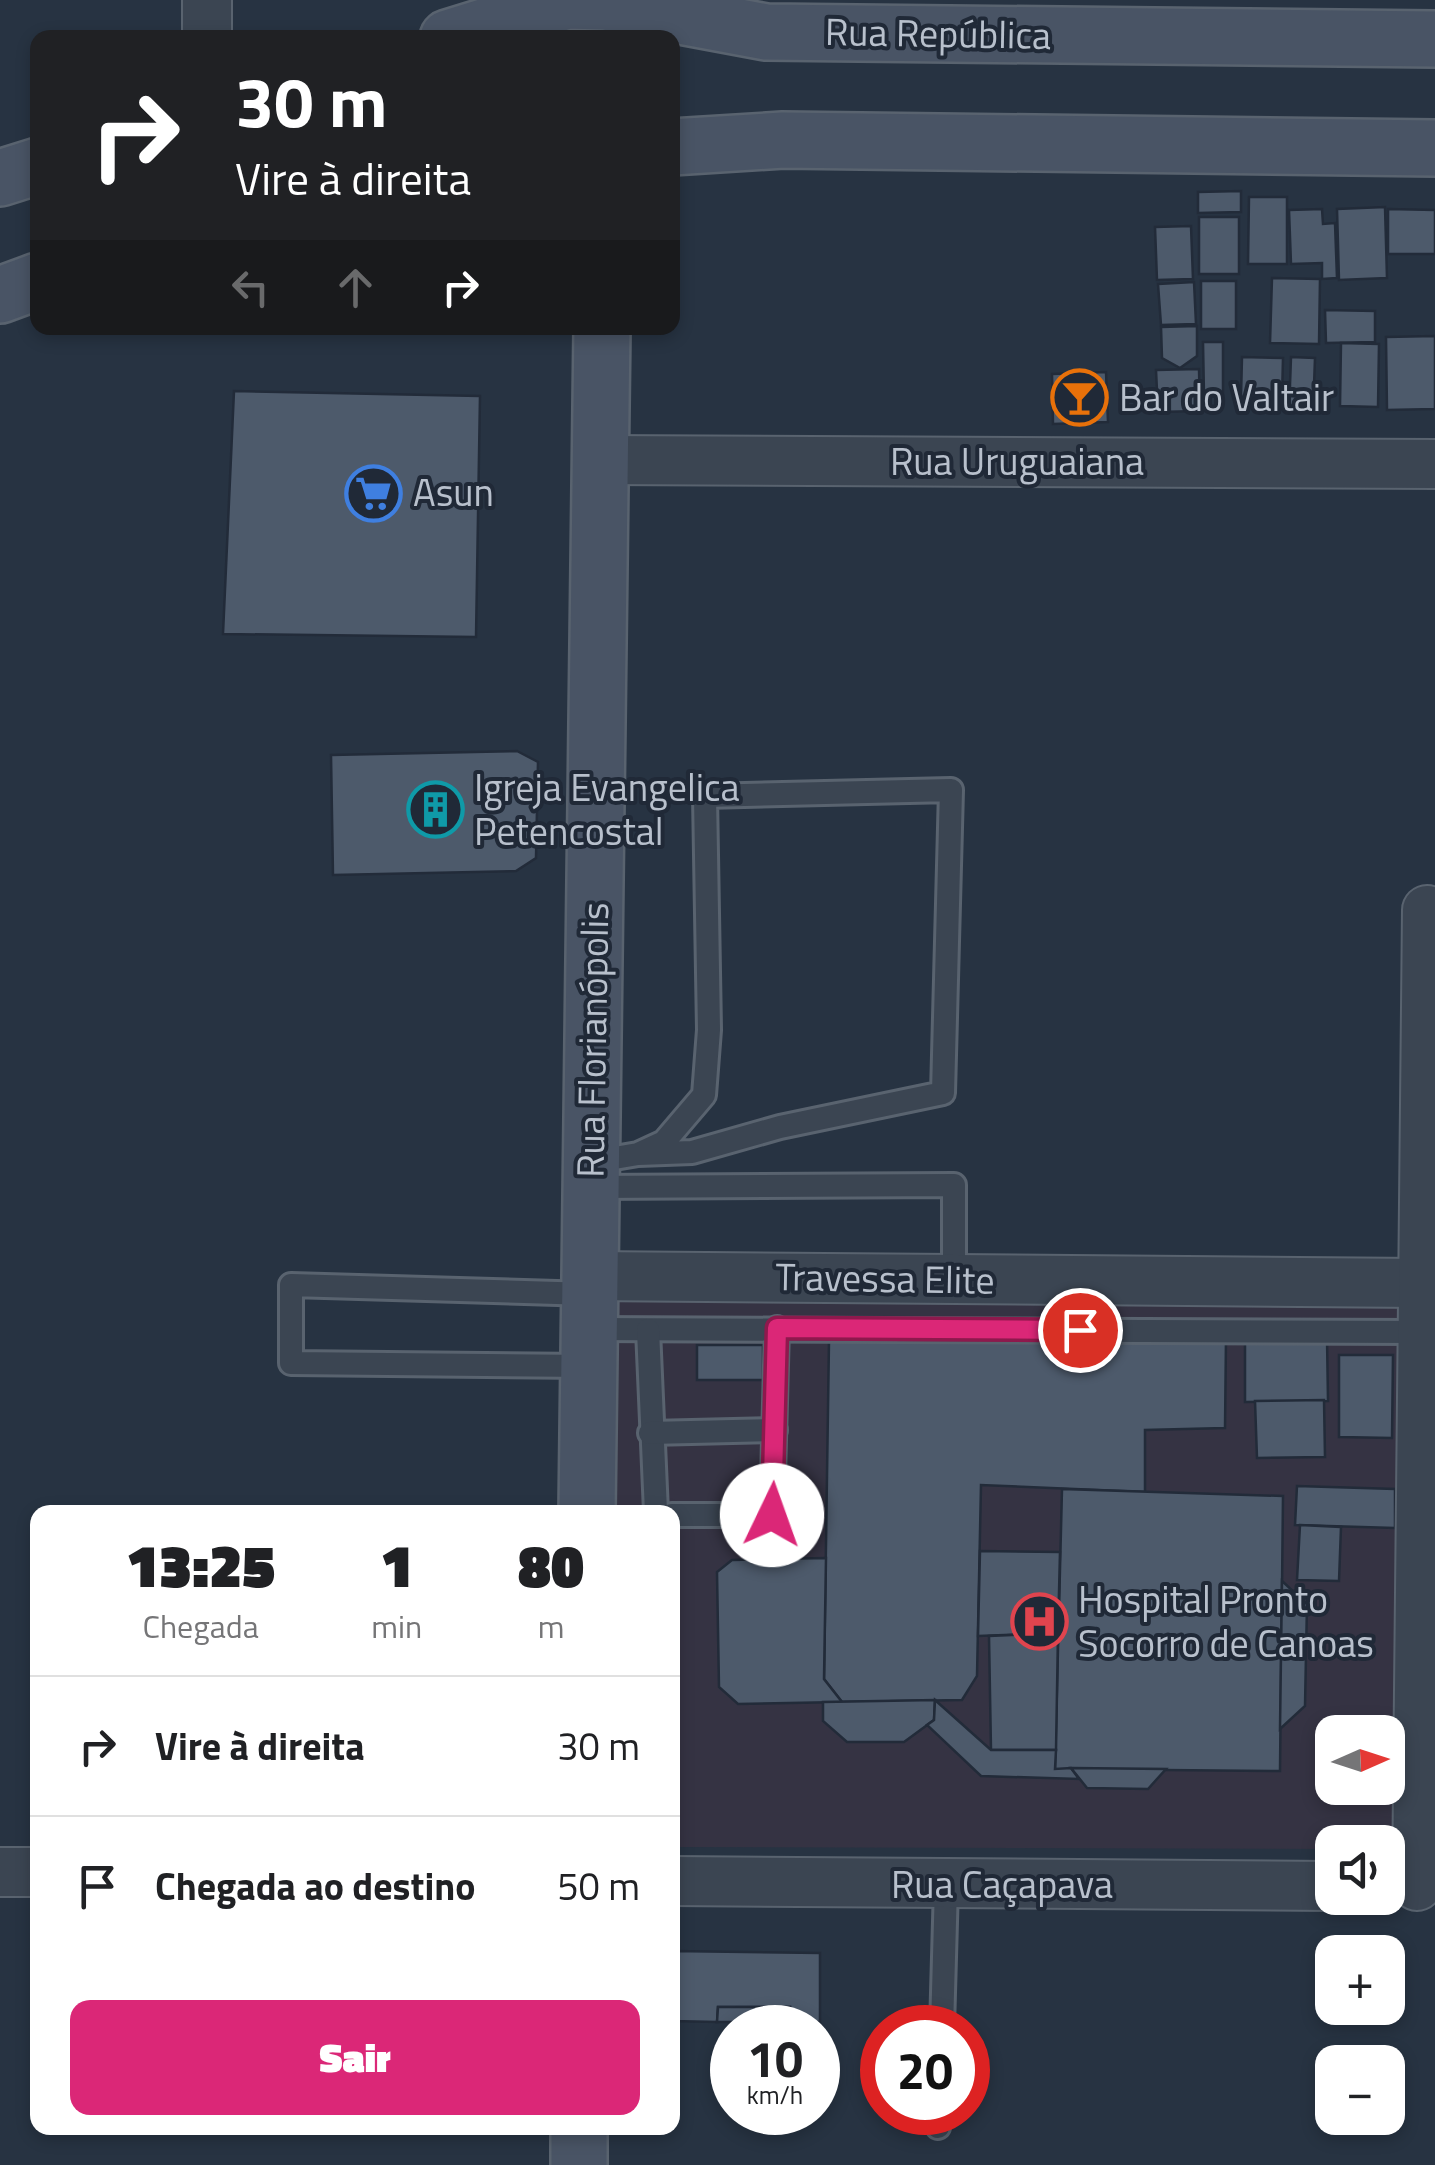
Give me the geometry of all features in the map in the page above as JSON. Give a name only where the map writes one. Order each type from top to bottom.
[{"type":"main road","name":"Rua República","points":[[474,30],[566,1],[605,13],[766,32],[1435,39]]},
{"type":"main road","points":[[680,146],[783,140],[1435,148]]},
{"type":"main road","points":[[0,178],[30,169]]},
{"type":"main road","points":[[0,295],[30,284]]},
{"type":"main road","name":"Rua Florianópolis","points":[[587,1505],[589,1316],[607,1168],[602,335]]},
{"type":"main road","points":[[579,2135],[579,2165]]},
{"type":"street","points":[[207,0],[207,30]]},
{"type":"street","name":"Rua Uruguaiana","points":[[600,460],[1435,464]]},
{"type":"street","points":[[1413,1886],[1427,910]]},
{"type":"street","name":"Travessa Elite","points":[[589,1316],[954,1280],[1420,1283]]},
{"type":"street","points":[[0,1872],[30,1872]]},
{"type":"street","name":"Rua Caçapava","points":[[680,1881],[1315,1886]]},
{"type":"lane","points":[[950,790],[944,1094],[607,1168],[674,1133],[704,1095],[709,1030],[705,796],[950,790]]},
{"type":"lane","points":[[607,1168],[954,1185],[954,1280]]},
{"type":"lane","points":[[589,1316],[291,1363],[290,1285],[589,1316],[648,1330],[1420,1332]]},
{"type":"lane","points":[[680,1515],[772,1515],[777,1328]]},
{"type":"lane","points":[[648,1330],[655,1505]]},
{"type":"lane","points":[[650,1432],[775,1430]]},
{"type":"lane","points":[[943,2005],[946,1886]]},
{"type":"shaded area","name":"Hospital Pronto Socorro de Canoas","points":[[601,1290],[1402,1298],[1409,1850],[1405,1850],[1405,1825],[1315,1825],[1315,1849],[680,1847],[680,1505],[598,1505]]},
{"type":"building","points":[[1241,191],[1241,212],[1198,213],[1198,192]]},
{"type":"building","points":[[1249,197],[1287,197],[1287,264],[1248,264]]},
{"type":"building","points":[[1385,207],[1387,278],[1339,280],[1337,209]]},
{"type":"building","points":[[1322,209],[1323,224],[1335,223],[1337,278],[1322,279],[1322,263],[1291,264],[1289,210]]},
{"type":"building","points":[[1388,209],[1435,210],[1435,254],[1388,254]]},
{"type":"building","points":[[1199,217],[1239,217],[1239,274],[1199,274]]},
{"type":"building","points":[[1191,226],[1193,279],[1157,280],[1155,227]]},
{"type":"building","points":[[1272,278],[1320,279],[1319,344],[1270,343]]},
{"type":"building","points":[[1201,281],[1236,281],[1236,329],[1201,329]]},
{"type":"building","points":[[1194,282],[1196,324],[1161,325],[1158,284]]},
{"type":"building","points":[[1325,310],[1375,311],[1375,342],[1326,343]]},
{"type":"building","points":[[1197,326],[1197,356],[1180,368],[1162,358],[1161,327]]},
{"type":"building","points":[[1435,336],[1435,409],[1387,410],[1386,337]]},
{"type":"building","points":[[1203,342],[1223,342],[1223,396],[1204,396]]},
{"type":"building","points":[[1341,343],[1379,344],[1378,407],[1340,406]]},
{"type":"building","points":[[1242,357],[1283,358],[1282,398],[1241,397]]},
{"type":"building","points":[[1291,357],[1315,358],[1313,413],[1289,413]]},
{"type":"building","points":[[1199,369],[1200,411],[1158,412],[1156,370]]},
{"type":"building","name":"Bar do Valtair","points":[[1106,372],[1108,422],[1053,424],[1052,374]]},
{"type":"building","points":[[234,391],[480,396],[476,637],[223,634]]},
{"type":"building","name":"Igreja Evangelica Petencostal","points":[[517,751],[538,762],[536,858],[516,871],[333,875],[331,755]]},
{"type":"building","points":[[1226,1338],[1225,1428],[1145,1430],[1145,1492],[981,1485],[977,1676],[962,1700],[842,1702],[824,1679],[829,1341]]},
{"type":"building","points":[[1327,1338],[1328,1401],[1245,1402],[1245,1340]]},
{"type":"building","points":[[697,1345],[763,1345],[763,1380],[697,1380]]},
{"type":"building","points":[[1339,1355],[1393,1355],[1392,1438],[1339,1437]]},
{"type":"building","points":[[1324,1400],[1325,1457],[1257,1458],[1255,1401]]},
{"type":"building","points":[[1297,1486],[1395,1489],[1395,1528],[1295,1525]]},
{"type":"building","points":[[1062,1489],[1283,1496],[1280,1771],[1055,1769]]},
{"type":"building","points":[[1300,1525],[1341,1527],[1339,1581],[1297,1580]]},
{"type":"building","points":[[980,1551],[1060,1552],[1058,1633],[978,1636]]},
{"type":"building","points":[[826,1558],[824,1679],[842,1702],[738,1704],[719,1687],[717,1572],[732,1560]]},
{"type":"building","points":[[1282,1581],[1307,1604],[1305,1706],[1280,1729]]},
{"type":"building","points":[[1058,1633],[1056,1750],[991,1750],[989,1636]]},
{"type":"building","points":[[935,1700],[934,1720],[904,1742],[847,1742],[823,1721],[823,1702]]},
{"type":"building","points":[[935,1700],[991,1750],[1056,1750],[1055,1769],[1071,1768],[1079,1779],[981,1776],[927,1725],[934,1720]]},
{"type":"building","points":[[1071,1768],[1166,1769],[1148,1789],[1087,1788]]},
{"type":"building","points":[[680,1951],[820,1953],[820,2005],[710,2005],[710,2022],[680,2021]]},
{"type":"place","name":"Bar do Valtair","points":[[1080,398]]},
{"type":"place","name":"Asun","points":[[374,493]]},
{"type":"place","name":"Igreja Evangelica Petencostal","points":[[435,810]]},
{"type":"place","name":"Hospital Pronto Socorro de Canoas","points":[[1039,1622]]},
{"type":"route","points":[[772,1515],[777,1328],[1080,1330]]}]
